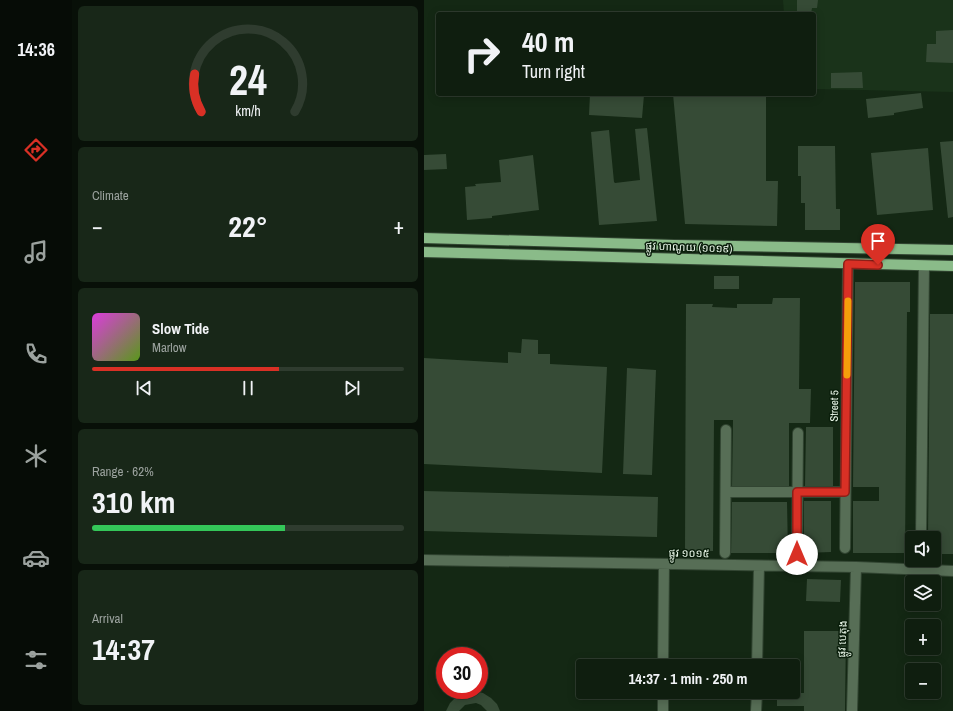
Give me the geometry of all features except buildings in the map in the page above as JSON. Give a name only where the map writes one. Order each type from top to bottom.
[{"type":"main road","name":"ផ្លូវ ហាណូយ (១០១៩)","points":[[424,238],[674,245],[953,250]]},
{"type":"main road","name":"ផ្លូវ ហាណូយ (១០១៩)","points":[[424,252],[953,266]]},
{"type":"street","name":"Street 5","points":[[845,548],[848,264]]},
{"type":"street","points":[[921,531],[924,266]]},
{"type":"street","points":[[725,553],[726,430]]},
{"type":"street","points":[[797,554],[798,433]]},
{"type":"street","points":[[726,492],[845,492]]},
{"type":"street","name":"ផ្លូវ ១០១៥","points":[[424,560],[856,567],[953,571]]},
{"type":"street","points":[[663,659],[664,564]]},
{"type":"street","points":[[757,659],[759,566]]},
{"type":"street","name":"ផ្លូវ បេតុង","points":[[852,711],[856,567]]},
{"type":"street","points":[[663,699],[663,711]]},
{"type":"street","points":[[756,711],[757,699]]},
{"type":"shaded area","points":[[783,0],[953,0],[953,92],[816,89],[816,12],[784,12]]},
{"type":"slow traffic","points":[[847,375],[848,301]]},
{"type":"route","points":[[797,554],[797,492],[845,492],[848,264],[878,265]]}]
